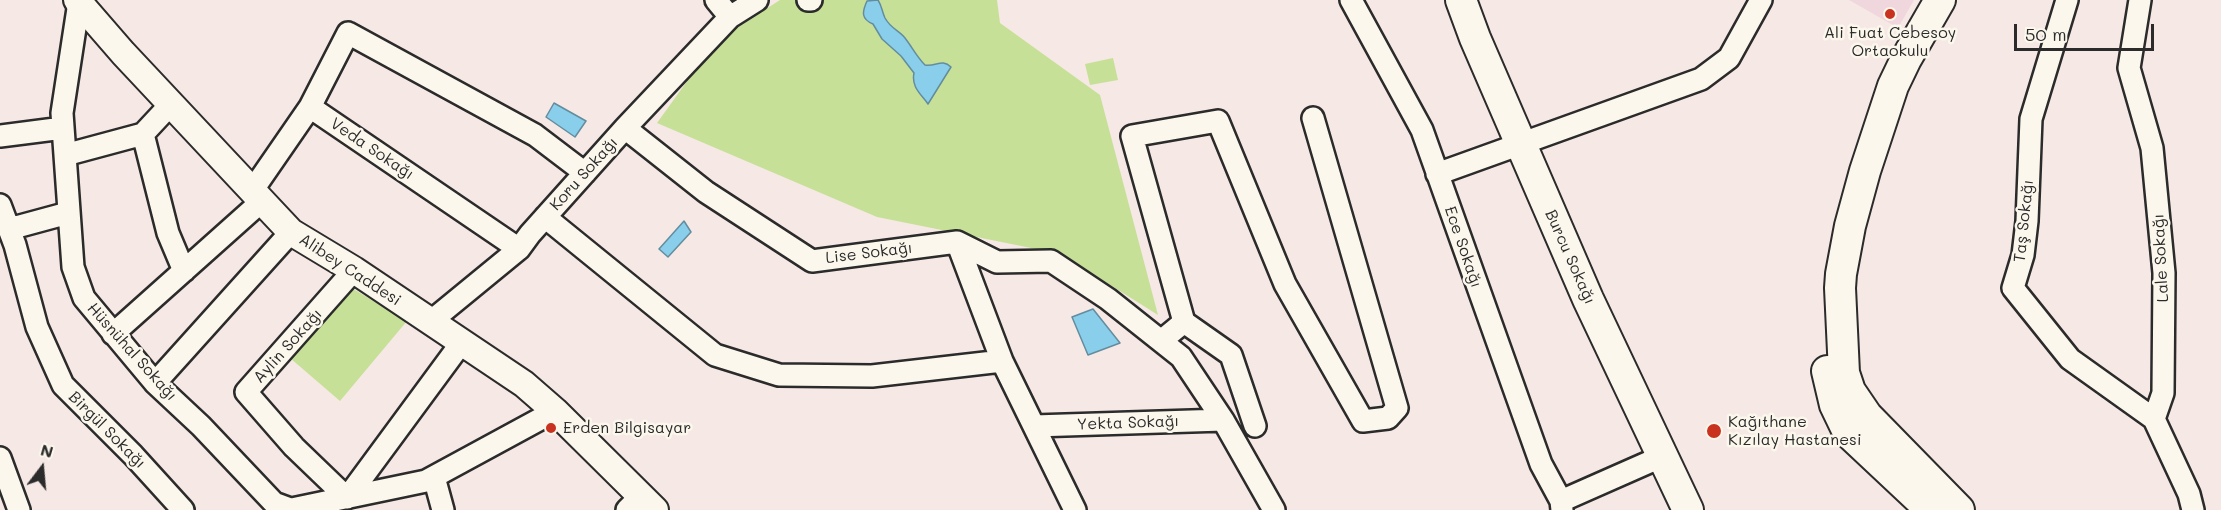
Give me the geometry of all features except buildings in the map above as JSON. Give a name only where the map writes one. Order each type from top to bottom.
[{"type":"main road","name":"Burcu Sokağı","points":[[1461,0],[1475,38],[1588,299],[1688,510]]},
{"type":"main road","points":[[1923,0],[1889,57],[1845,188],[1826,274],[1825,330],[1827,371],[1835,405],[1848,432],[1931,510]]},
{"type":"main road","points":[[1940,0],[1905,59],[1893,86],[1865,171],[1850,226],[1840,288],[1844,373],[1850,390],[1867,416],[1959,510]]},
{"type":"street","points":[[716,0],[730,17]]},
{"type":"street","name":"Koru Sokağı","points":[[430,322],[519,249],[625,128],[730,17],[757,0]]},
{"type":"street","name":"Ece Sokağı","points":[[1351,0],[1422,130],[1541,464],[1562,505],[1663,456]]},
{"type":"street","points":[[1437,174],[1520,142],[1701,79],[1729,58],[1761,0]]},
{"type":"street","name":"Taş Sokağı","points":[[2067,0],[2031,119],[2027,221],[2023,255],[2013,288],[2070,359],[2154,419]]},
{"type":"street","name":"Lale Sokağı","points":[[2140,0],[2129,68],[2152,148],[2164,273],[2163,393],[2154,419]]},
{"type":"street","name":"Alibey Caddesi","points":[[78,1],[291,232],[354,270],[524,384],[555,411],[647,506]]},
{"type":"street","name":"Hüsnühal Sokağı","points":[[78,1],[62,113],[73,267],[84,298],[155,383],[201,426],[274,503],[291,510],[426,481],[555,411]]},
{"type":"street","points":[[113,334],[184,271],[257,196],[310,107],[348,33],[535,135],[585,173]]},
{"type":"street","points":[[65,155],[143,134],[171,104]]},
{"type":"street","name":"Veda Sokağı","points":[[310,107],[519,249]]},
{"type":"street","points":[[1255,426],[1231,356],[1184,321],[1132,136],[1218,121],[1285,284],[1363,421],[1388,418],[1397,408],[1313,118]]},
{"type":"street","name":"Lise Sokağı","points":[[625,128],[706,192],[812,261],[957,242]]},
{"type":"street","points":[[0,136],[63,129]]},
{"type":"street","points":[[143,134],[168,233],[184,271]]},
{"type":"street","name":"Birgül Sokağı","points":[[0,205],[8,240],[37,327],[63,385],[133,455],[183,510]]},
{"type":"street","points":[[8,240],[68,213]]},
{"type":"street","points":[[545,217],[715,355],[779,375],[872,376],[1002,361]]},
{"type":"street","points":[[155,383],[291,232]]},
{"type":"street","points":[[957,242],[997,262],[1051,261],[1108,299],[1181,357],[1223,420],[1274,510]]},
{"type":"street","points":[[957,242],[1002,361],[1075,510]]},
{"type":"street","name":"Aylin Sokağı","points":[[347,498],[294,447],[246,392],[354,270]]},
{"type":"street","points":[[1161,341],[1184,321]]},
{"type":"street","points":[[347,498],[462,342]]},
{"type":"street","points":[[2154,419],[2189,494],[2193,510]]},
{"type":"street","name":"Yekta Sokağı","points":[[1034,426],[1223,420]]},
{"type":"street","points":[[0,458],[20,510]]},
{"type":"street","points":[[434,477],[443,510]]},
{"type":"shaded area","name":"Ali Fuat Cebesoy Ortaokulu","points":[[1849,0],[1914,0],[1898,28]]},
{"type":"green space","points":[[780,0],[997,0],[1000,23],[1100,95],[1158,315],[1061,254],[877,217],[657,123],[716,41]]},
{"type":"green space","points":[[1113,58],[1118,80],[1090,85],[1085,64]]},
{"type":"green space","points":[[350,287],[407,321],[340,401],[290,358]]},
{"type":"water","points":[[878,0],[887,22],[903,35],[925,65],[945,63],[951,67],[928,104],[915,86],[914,73],[865,17],[867,1]]},
{"type":"water","points":[[554,103],[586,121],[575,137],[546,117]]},
{"type":"water","points":[[684,221],[691,232],[668,257],[659,249]]},
{"type":"water","points":[[1093,309],[1120,343],[1088,355],[1072,317]]},
{"type":"place","name":"Ali Fuat Cebesoy Ortaokulu","points":[[1890,14]]},
{"type":"place","name":"Erden Bilgisayar","points":[[551,428]]},
{"type":"place","name":"Kağıthane Kızılay Hastanesi","points":[[1714,431]]}]
